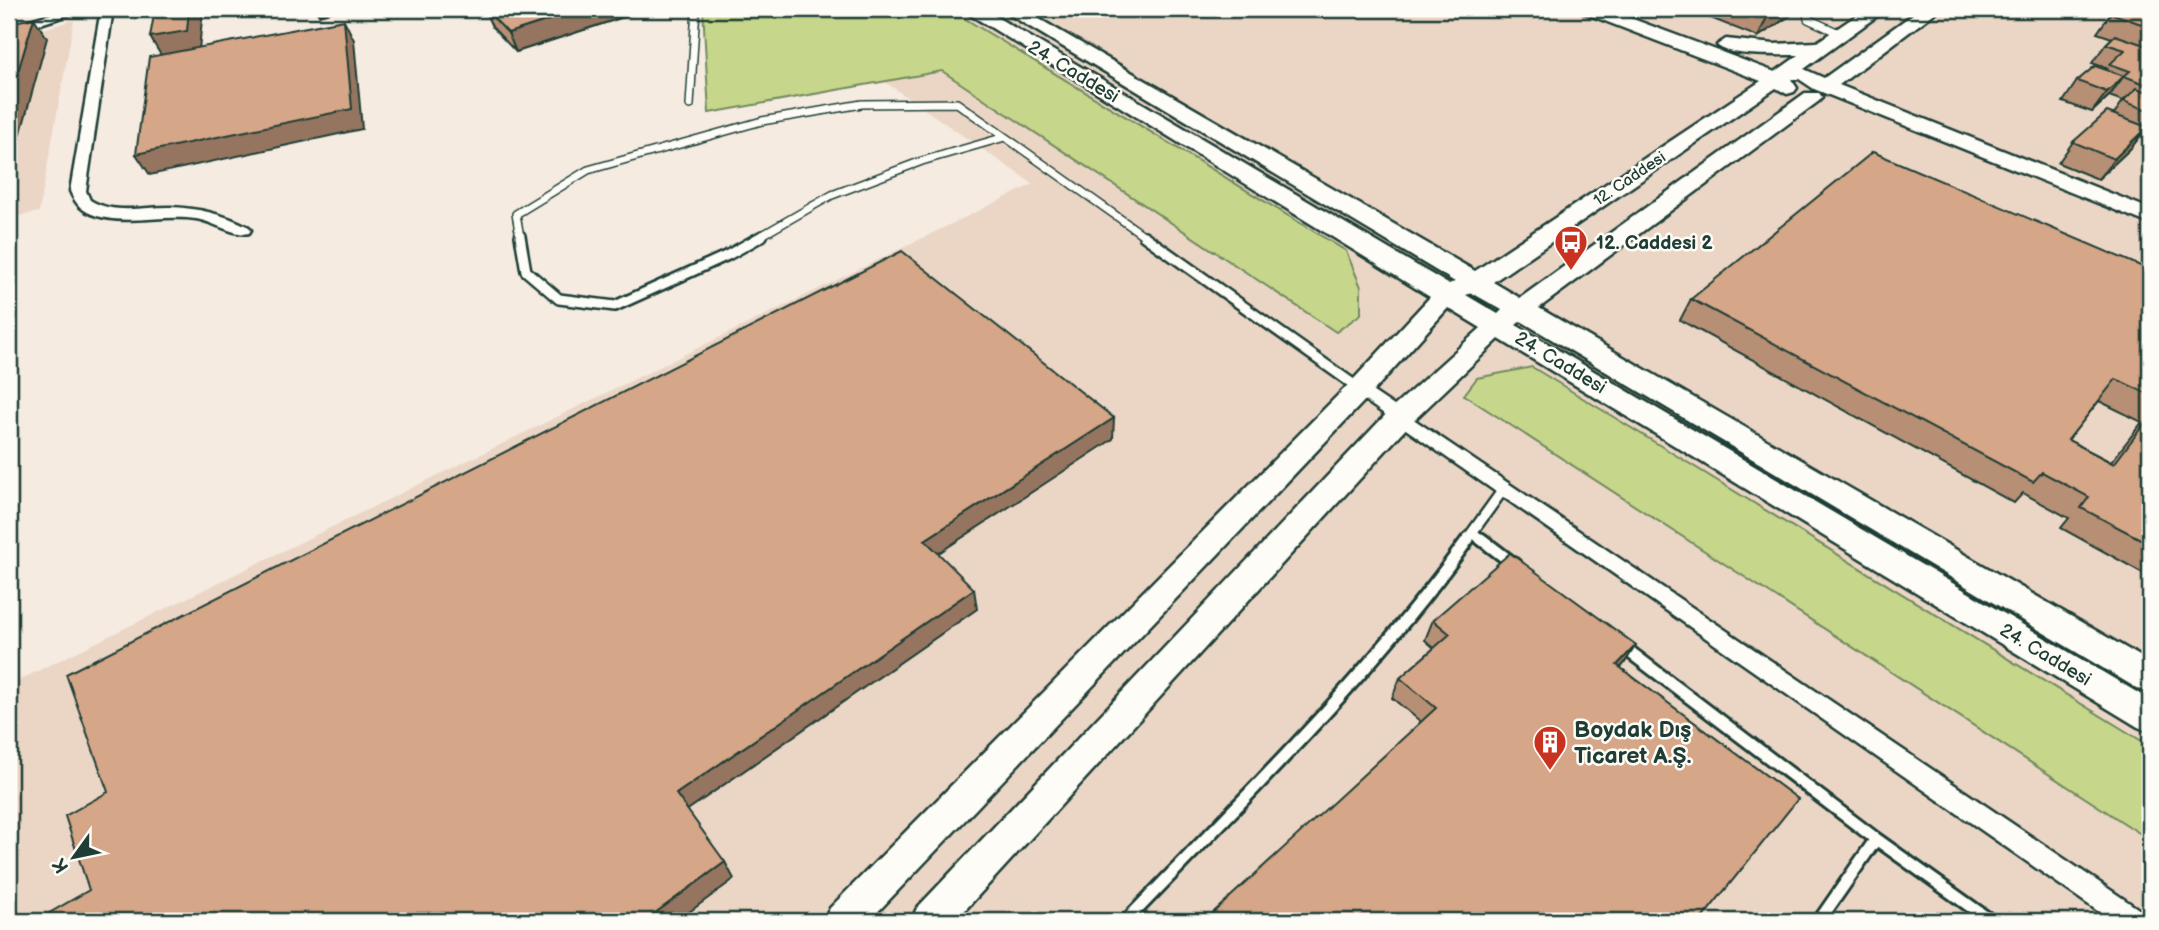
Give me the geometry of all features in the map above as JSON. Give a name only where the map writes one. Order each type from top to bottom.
[{"type":"street","points":[[9,30],[81,9]]},
{"type":"street","points":[[107,9],[78,191],[83,203],[108,214],[170,212],[202,215],[243,230]]},
{"type":"street","name":"24. Caddesi","points":[[970,9],[2150,679]]},
{"type":"street","name":"24. Caddesi","points":[[1009,9],[1460,288]]},
{"type":"street","points":[[1590,9],[1784,76]]},
{"type":"street","points":[[1635,9],[1726,45],[1784,76],[1787,88],[1817,90],[2150,217]]},
{"type":"street","name":"12. Caddesi","points":[[843,921],[1460,288],[1784,76],[1878,9]]},
{"type":"street","points":[[930,921],[1401,415],[1510,317],[1931,9]]},
{"type":"street","points":[[1726,45],[1774,50],[1821,48]]},
{"type":"street","points":[[1817,90],[2150,236]]},
{"type":"street","name":"24. Caddesi","points":[[1510,317],[2150,717]]},
{"type":"street","points":[[1360,389],[2134,921]]},
{"type":"lane","points":[[690,105],[696,9]]},
{"type":"lane","points":[[1816,9],[1807,14],[1808,19],[1841,34]]},
{"type":"lane","points":[[1005,137],[922,161],[832,195],[728,255],[615,306],[559,299],[526,271],[516,214],[587,170],[762,121],[862,104],[957,103],[1005,137],[1360,389]]},
{"type":"lane","points":[[1126,921],[1336,701],[1474,533],[1505,487]]},
{"type":"lane","points":[[1474,533],[1528,575]]},
{"type":"lane","points":[[1615,641],[1876,839],[1991,921]]},
{"type":"lane","points":[[1819,921],[1876,839]]},
{"type":"shaded area","points":[[779,9],[2150,9],[2150,921],[9,921],[9,685],[1033,184]]},
{"type":"shaded area","points":[[74,20],[39,212],[9,218],[9,39]]},
{"type":"green space","points":[[703,9],[949,9],[1346,251],[1361,287],[1361,314],[1336,332],[942,71],[709,113]]},
{"type":"green space","points":[[1532,367],[2150,746],[2150,840],[1464,395],[1477,378]]},
{"type":"building","points":[[155,9],[189,9],[187,31],[150,37]]},
{"type":"building","points":[[485,9],[583,9],[508,33]]},
{"type":"building","points":[[1746,9],[1780,9],[1767,17]]},
{"type":"building","points":[[2116,9],[2150,9],[2150,27],[2110,13]]},
{"type":"building","points":[[34,18],[9,101],[9,23]]},
{"type":"building","points":[[344,20],[352,109],[136,154],[149,57]]},
{"type":"building","points":[[2115,35],[2150,47],[2150,86],[2124,76],[2130,71],[2110,64],[2125,50],[2106,44]]},
{"type":"building","points":[[2095,66],[2124,76],[2107,92],[2077,81]]},
{"type":"building","points":[[2137,88],[2150,93],[2150,111],[2123,101]]},
{"type":"building","points":[[2107,112],[2147,127],[2114,159],[2073,142]]},
{"type":"building","points":[[1873,152],[2150,270],[2150,395],[2116,379],[2068,440],[2114,464],[2150,416],[2150,544],[2081,508],[2089,497],[2042,472],[2033,482],[1691,299]]},
{"type":"building","points":[[902,251],[1114,418],[925,540],[974,589],[676,794],[725,862],[644,921],[48,921],[46,915],[89,890],[65,816],[108,792],[66,674]]},
{"type":"building","name":"Boydak Dış Ticaret A.Ş.","points":[[1510,553],[1636,645],[1617,665],[1798,799],[1700,921],[1204,921],[1436,708],[1400,678],[1450,634],[1433,620]]},
{"type":"place","name":"12. Caddesi 2","points":[[1571,272]]},
{"type":"place","name":"Boydak Dış Ticaret A.Ş.","points":[[1550,772]]}]
